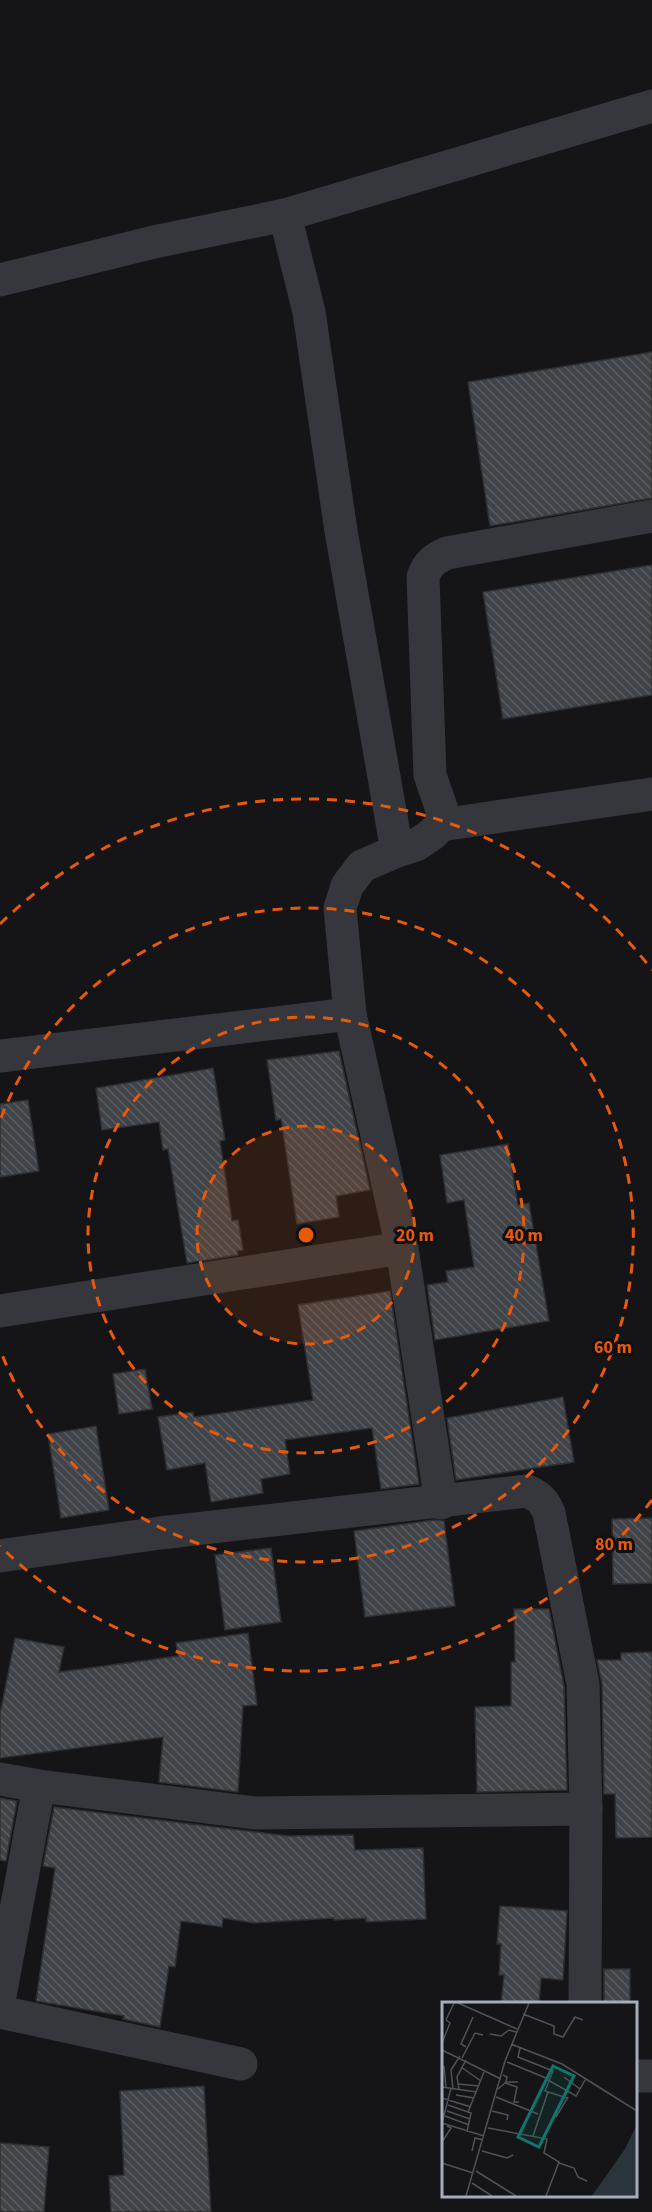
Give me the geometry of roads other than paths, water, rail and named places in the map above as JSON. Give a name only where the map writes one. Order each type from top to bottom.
[{"type":"street","points":[[0,280],[154,242],[285,215],[652,106]]},
{"type":"street","points":[[285,215],[309,312],[341,531],[397,851]]},
{"type":"street","points":[[441,1503],[402,1248],[350,1014],[340,908],[347,886],[362,866],[416,845],[431,836],[441,825],[442,810],[430,775],[423,577],[433,559],[447,553],[652,516]]},
{"type":"street","points":[[441,825],[652,794]]},
{"type":"street","points":[[0,1056],[350,1014]]},
{"type":"street","points":[[0,1311],[402,1248]]},
{"type":"street","points":[[0,1556],[160,1533],[441,1503],[527,1491],[536,1496],[547,1507],[583,1684],[586,1809],[585,2002]]},
{"type":"street","points":[[0,1779],[254,1813],[586,1809]]},
{"type":"street","points":[[0,1996],[39,1786]]},
{"type":"street","points":[[0,2012],[241,2064]]}]
